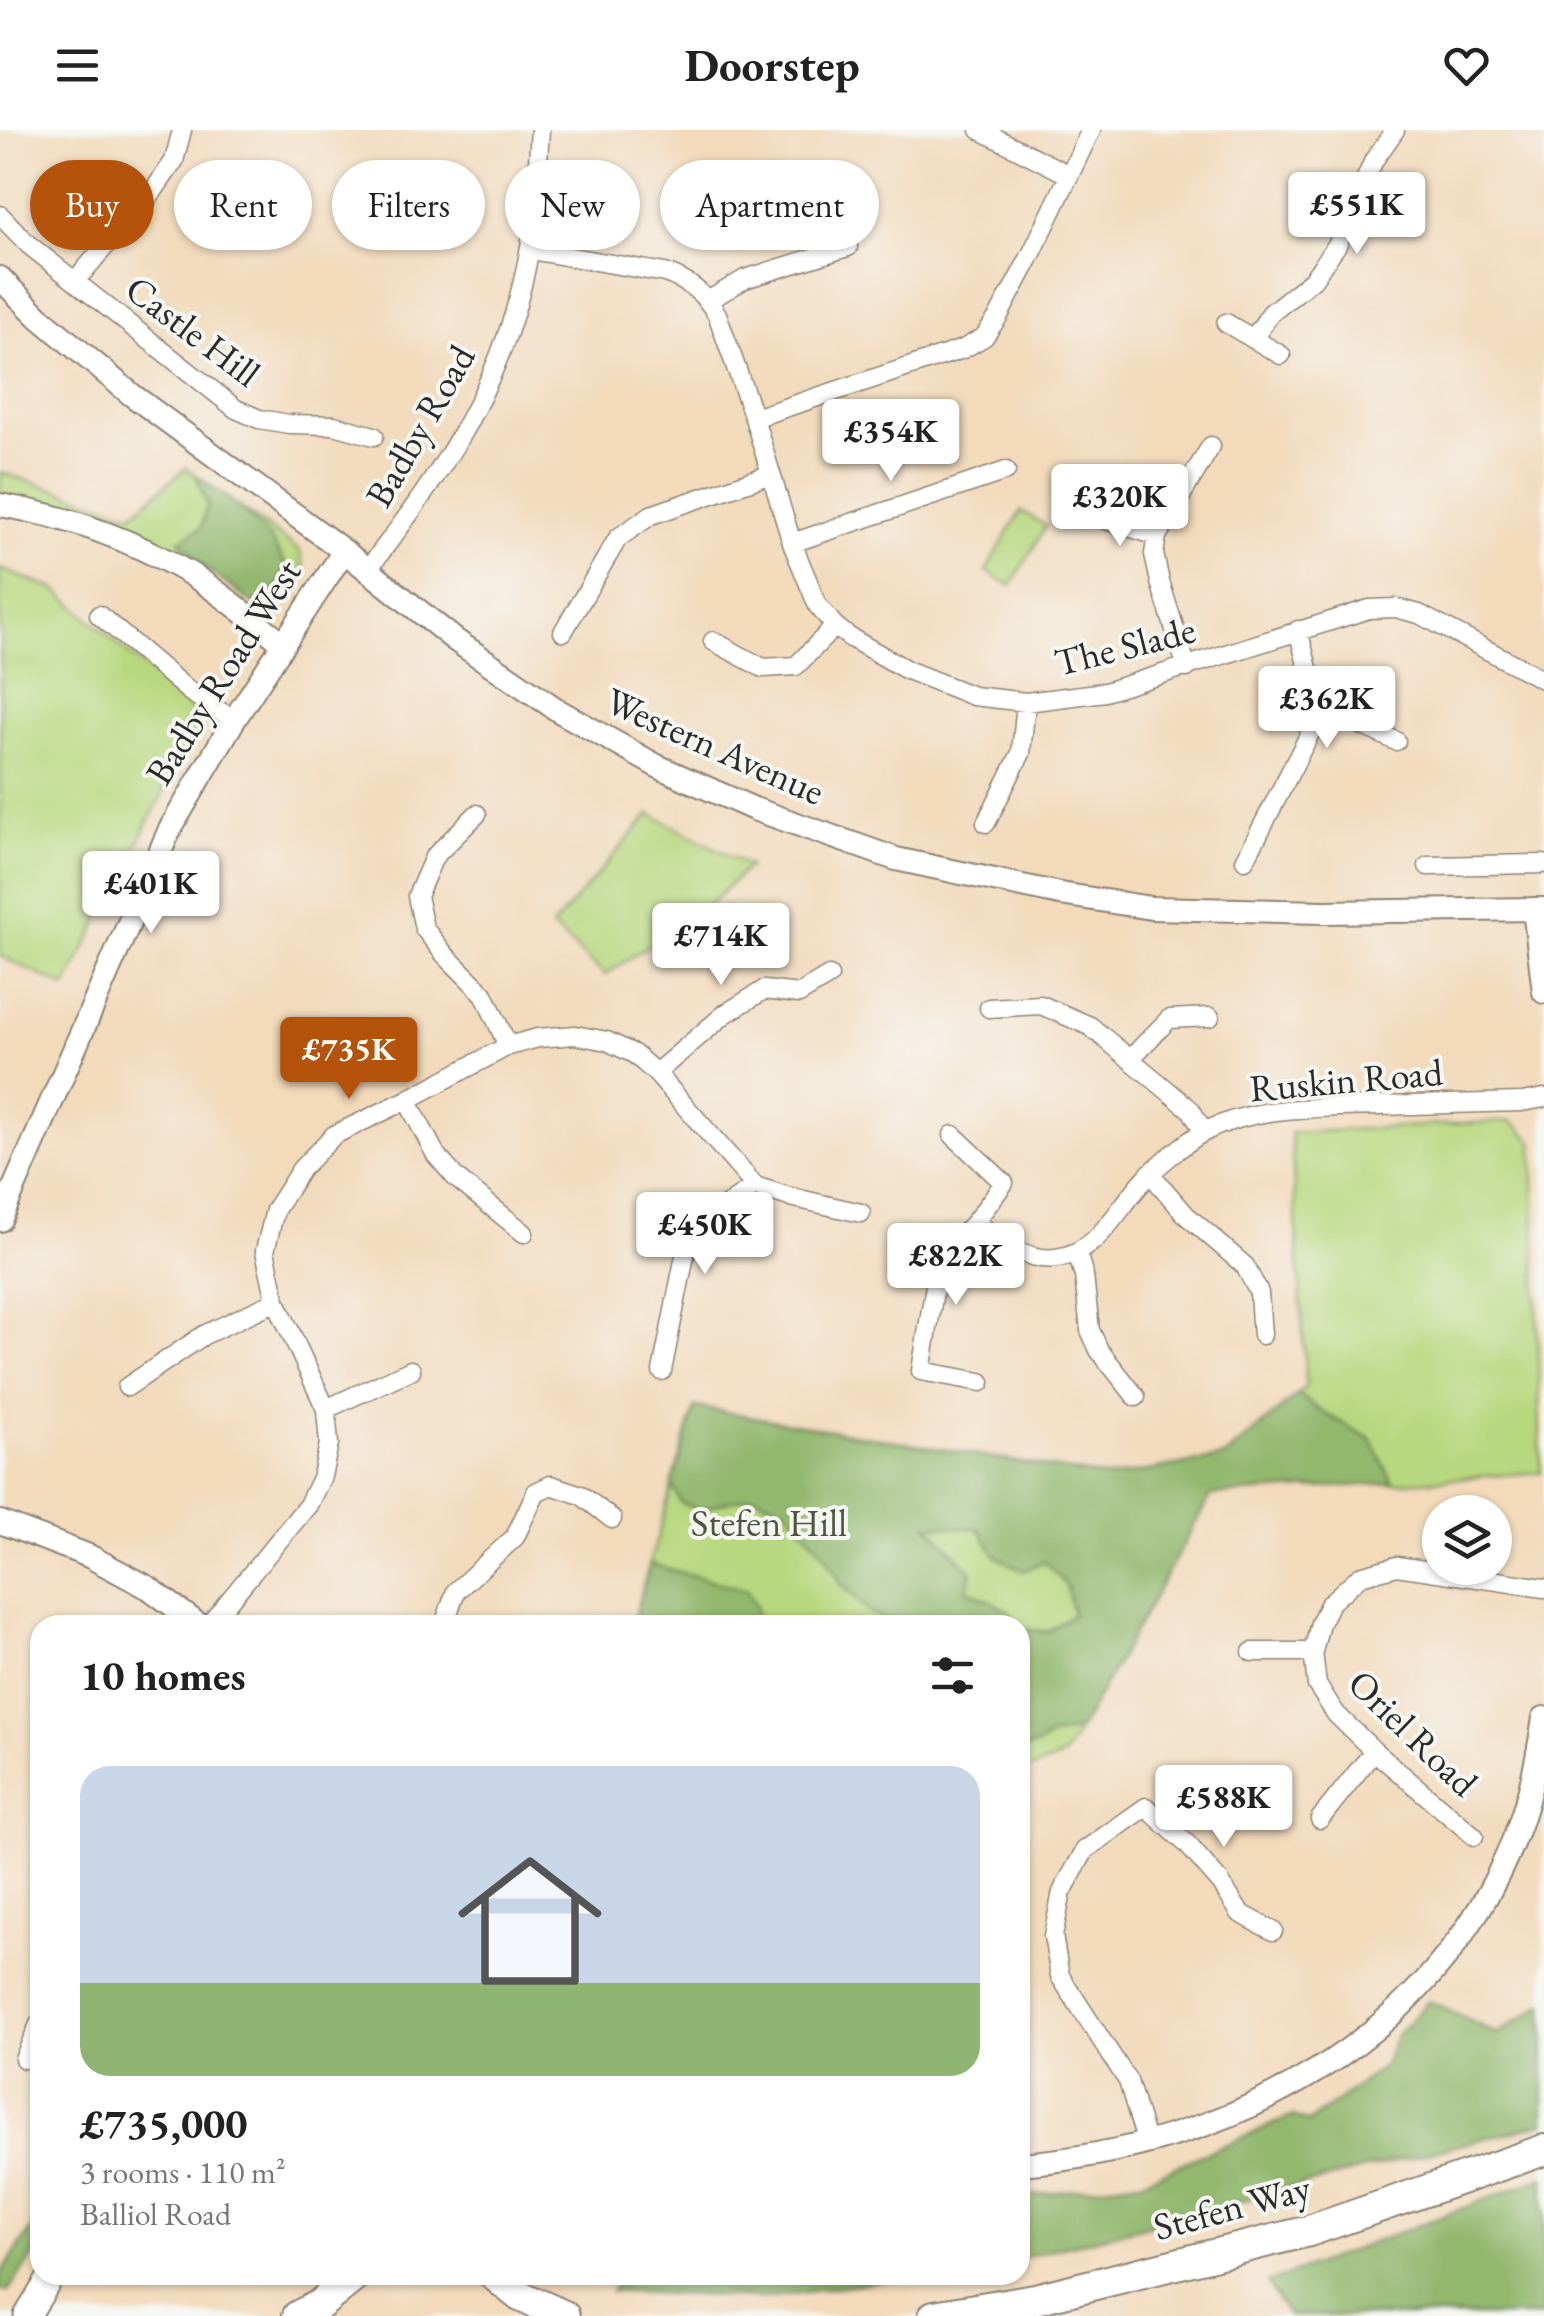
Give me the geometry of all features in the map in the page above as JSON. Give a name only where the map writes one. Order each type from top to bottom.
[{"type":"highway","name":"Stefen Way","points":[[934,2316],[1035,2298],[1309,2231],[1544,2150]]},
{"type":"highway","points":[[298,2316],[319,2306],[344,2285]]},
{"type":"highway","points":[[506,2285],[520,2296],[564,2316]]},
{"type":"main road","points":[[26,2316],[46,2285]]},
{"type":"street","points":[[74,281],[154,190],[174,161],[182,130]]},
{"type":"street","name":"Badby Road","points":[[538,160],[540,130]]},
{"type":"street","points":[[980,130],[1068,176]]},
{"type":"street","points":[[754,418],[964,349],[984,338],[1029,260],[1091,130]]},
{"type":"street","points":[[1253,339],[1271,313],[1313,279],[1337,245],[1374,160],[1395,130]]},
{"type":"street","name":"Castle Hill","points":[[0,214],[30,245],[236,408],[259,419],[334,425],[374,436]]},
{"type":"street","points":[[530,250],[665,274],[686,280],[709,300],[745,279],[838,250]]},
{"type":"street","name":"Badby Road","points":[[367,570],[436,478],[472,418],[514,321],[530,250]]},
{"type":"street","name":"Western Avenue","points":[[0,278],[39,317],[132,395],[344,551],[456,640],[559,711],[641,756],[754,809],[896,859],[1060,894],[1151,908],[1324,912],[1539,909]]},
{"type":"street","name":"The Slade","points":[[709,300],[754,418],[792,543],[818,606],[835,626],[907,670],[973,696],[1026,702],[1104,692],[1369,609],[1396,608],[1418,614],[1544,680]]},
{"type":"street","points":[[1226,323],[1282,355]]},
{"type":"street","points":[[1187,668],[1154,554],[1158,536],[1211,446]]},
{"type":"street","points":[[792,543],[1006,470]]},
{"type":"street","points":[[563,632],[618,538],[651,515],[771,474]]},
{"type":"street","points":[[0,505],[82,524],[133,544],[192,575],[283,643]]},
{"type":"street","points":[[1096,517],[1158,536]]},
{"type":"street","name":"Badby Road West","points":[[0,1220],[170,829],[234,720],[344,551]]},
{"type":"street","points":[[99,616],[190,692],[234,720]]},
{"type":"street","points":[[712,641],[762,668],[796,666],[835,626]]},
{"type":"street","points":[[1244,860],[1320,714],[1298,630]]},
{"type":"street","points":[[986,823],[1021,753],[1026,702]]},
{"type":"street","points":[[1320,714],[1342,716],[1396,740]]},
{"type":"street","points":[[477,814],[434,856],[416,896],[424,928],[484,994],[508,1046]]},
{"type":"street","points":[[1428,866],[1544,864]]},
{"type":"street","points":[[1539,909],[1544,992]]},
{"type":"street","points":[[656,1073],[724,1014],[764,990],[799,994],[829,976]]},
{"type":"street","points":[[989,1008],[1041,1005],[1090,1026],[1191,1110],[1204,1132]]},
{"type":"street","points":[[1131,1058],[1169,1019],[1210,1017]]},
{"type":"street","points":[[216,1615],[308,1505],[322,1476],[329,1444],[326,1409],[276,1301],[265,1250],[275,1210],[301,1169],[334,1135],[508,1046],[538,1038],[575,1035],[607,1041],[634,1054],[656,1073],[756,1186],[862,1213]]},
{"type":"street","name":"Ruskin Road","points":[[1077,1253],[1092,1244],[1150,1173],[1204,1132],[1259,1113],[1544,1098]]},
{"type":"street","points":[[407,1100],[436,1155],[456,1178],[524,1233]]},
{"type":"street","points":[[953,1135],[1004,1182],[946,1253],[936,1280],[922,1371],[982,1382]]},
{"type":"street","points":[[1150,1173],[1186,1214],[1244,1266],[1259,1293],[1262,1336]]},
{"type":"street","points":[[662,1372],[688,1240],[701,1223],[756,1186]]},
{"type":"street","points":[[975,1222],[1028,1256],[1054,1259],[1077,1253],[1084,1276],[1090,1330],[1098,1350],[1136,1398]]},
{"type":"street","points":[[127,1388],[204,1335],[276,1301]]},
{"type":"street","points":[[326,1409],[411,1370]]},
{"type":"street","points":[[452,1615],[456,1591],[515,1537],[536,1492],[551,1485],[581,1495],[612,1519]]},
{"type":"street","points":[[0,1522],[88,1556],[149,1588],[185,1615]]},
{"type":"street","name":"Oriel Road","points":[[1474,1836],[1336,1714],[1317,1686],[1313,1652],[1320,1624],[1330,1603],[1360,1576],[1397,1566],[1544,1588]]},
{"type":"street","points":[[1252,1652],[1313,1652]]},
{"type":"street","points":[[1030,2163],[1147,2144],[1206,2126],[1263,2102],[1326,2066],[1391,2015],[1438,1967],[1494,1881],[1515,1837],[1543,1730]]},
{"type":"street","points":[[1320,1819],[1374,1751]]},
{"type":"street","points":[[1147,2144],[1128,2081],[1060,1976],[1053,1936],[1062,1892],[1085,1850],[1146,1807],[1187,1844],[1240,1913],[1272,1931]]},
{"type":"street","points":[[24,2058],[30,2044]]},
{"type":"green space","points":[[186,468],[300,551],[305,573],[278,607],[254,604],[205,568],[126,530],[0,496],[0,472],[132,514]]},
{"type":"green space","points":[[196,475],[267,534],[287,566],[273,597],[254,604],[205,568],[180,540],[201,528],[207,505]]},
{"type":"green space","points":[[1021,511],[1046,526],[1011,586],[986,571]]},
{"type":"green space","points":[[0,569],[55,589],[201,717],[66,987],[0,956]]},
{"type":"green space","points":[[650,814],[749,866],[712,902],[605,975],[552,927]]},
{"type":"green space","points":[[1512,1121],[1533,1141],[1541,1472],[1393,1483],[1371,1439],[1298,1394],[1306,1387],[1291,1133]]},
{"type":"green space","name":"Stefen Hill","points":[[1298,1394],[1371,1439],[1393,1483],[1211,1495],[1079,1730],[1053,1736],[1030,1748],[1030,1629],[1047,1632],[1073,1614],[1066,1585],[1044,1561],[1024,1571],[997,1557],[979,1529],[928,1525],[972,1572],[967,1589],[1011,1615],[872,1615],[842,1585],[826,1556],[787,1509],[755,1496],[700,1510],[681,1503],[672,1485],[695,1407],[1109,1478],[1225,1457]]},
{"type":"green space","name":"Stefen Hill","points":[[695,1407],[1109,1478],[1226,1457],[1211,1495],[1064,1756],[1030,1770],[1030,1615],[635,1615]]},
{"type":"green space","points":[[650,1564],[747,1590],[757,1615],[635,1615]]},
{"type":"green space","points":[[1429,2001],[1497,2034],[1544,2004],[1544,2123],[1030,2255],[1030,2196],[1141,2181],[1293,2116],[1309,2122],[1383,2067],[1397,2035]]},
{"type":"green space","points":[[1544,2177],[1544,2316],[1288,2316],[1267,2283]]},
{"type":"green space","points":[[30,2231],[30,2260],[8,2291],[0,2291],[0,2276]]},
{"type":"green space","points":[[616,2285],[850,2285],[765,2298],[611,2291]]}]
